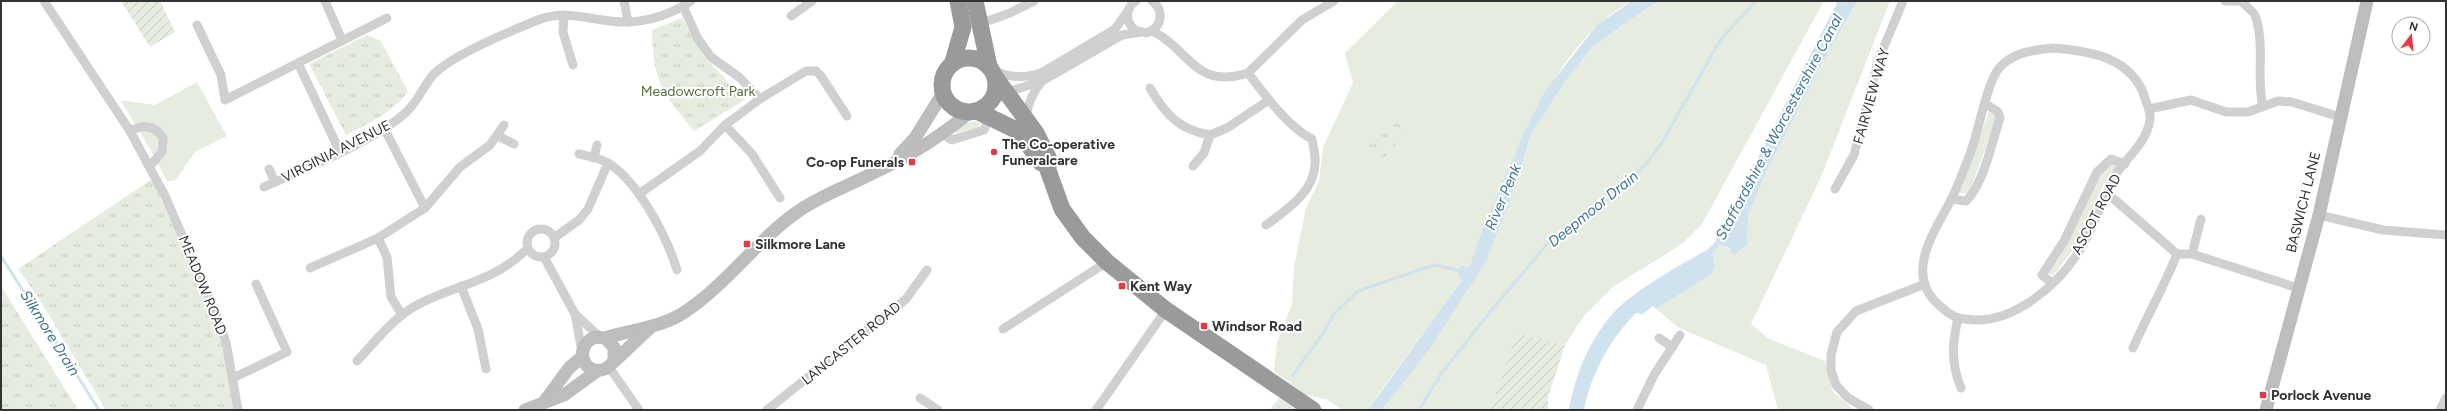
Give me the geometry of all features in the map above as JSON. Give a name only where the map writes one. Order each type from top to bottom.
[{"type":"highway","points":[[958,1],[963,27],[953,62],[943,75],[943,93],[953,107],[980,110],[1014,129],[1023,137],[1038,159],[1048,170]]},
{"type":"highway","points":[[974,1],[996,89],[980,110]]},
{"type":"highway","points":[[953,62],[971,57],[978,59],[992,71],[1006,93],[1026,117],[1048,157],[1048,170],[1062,209],[1082,238],[1107,262],[1166,310],[1313,410]]},
{"type":"street","name":"MEADOW ROAD","points":[[44,1],[130,131],[150,166],[212,304],[226,342],[238,410]]},
{"type":"street","points":[[325,1],[342,40]]},
{"type":"street","points":[[624,1],[628,22]]},
{"type":"street","points":[[791,16],[812,1]]},
{"type":"street","points":[[979,24],[1010,13],[1034,1]]},
{"type":"street","points":[[992,71],[1013,77],[1029,77],[1041,73],[1115,29],[1136,1]]},
{"type":"street","points":[[1152,1],[1158,7],[1161,35]]},
{"type":"street","points":[[544,402],[569,368],[582,354],[584,345],[590,339],[650,327],[679,315],[720,286],[757,248],[799,211],[836,190],[876,172],[948,130],[1006,93],[1042,81],[1122,35],[1152,31],[1161,35],[1194,66],[1208,74],[1224,78],[1248,73],[1302,20],[1333,1]]},
{"type":"street","name":"FAIRVIEW WAY","points":[[1835,189],[1854,155],[1878,60],[1903,1]]},
{"type":"street","points":[[2226,1],[2242,1],[2256,16],[2260,51],[2259,91],[2263,107]]},
{"type":"street","name":"BASWICH LANE","points":[[2266,410],[2318,215],[2367,1]]},
{"type":"street","points":[[793,2],[799,10]]},
{"type":"street","points":[[687,4],[698,39],[711,57],[739,77],[760,99]]},
{"type":"street","name":"VIRGINIA AVENUE","points":[[264,187],[340,152],[384,128],[404,115],[432,76],[442,66],[540,19],[564,14],[628,22],[669,13],[687,4]]},
{"type":"street","points":[[1128,11],[1130,25],[1141,32]]},
{"type":"street","points":[[564,14],[563,32],[573,65]]},
{"type":"street","points":[[197,25],[221,75],[225,100],[387,18]]},
{"type":"street","points":[[1152,31],[1160,20]]},
{"type":"street","points":[[1961,388],[1952,358],[1958,318],[1949,314],[1934,302],[1925,284],[1923,271],[1929,239],[1951,199],[1977,136],[1991,83],[1999,68],[2012,56],[2033,50],[2053,48],[2101,55],[2121,64],[2135,77],[2149,109],[2191,100],[2226,112],[2248,112],[2278,101],[2292,102],[2340,117]]},
{"type":"street","points":[[298,63],[340,152]]},
{"type":"street","points":[[639,194],[700,151],[724,125],[760,99],[806,71],[816,71],[830,87],[847,116]]},
{"type":"street","points":[[1248,73],[1269,100],[1304,135],[1312,139],[1315,165],[1311,182],[1297,202],[1266,225]]},
{"type":"street","points":[[1026,117],[1027,106],[1033,93],[1042,81]]},
{"type":"street","points":[[1150,88],[1162,109],[1174,119],[1192,132],[1210,135],[1227,128],[1269,100]]},
{"type":"street","points":[[892,162],[915,138],[943,93]]},
{"type":"street","points":[[1951,199],[1966,201],[1972,195],[1986,162],[2000,118],[1998,112],[1986,104]]},
{"type":"street","name":"ASCOT ROAD","points":[[1958,318],[1993,318],[2007,315],[2020,310],[2052,283],[2083,244],[2115,176],[2143,138],[2150,120],[2149,109]]},
{"type":"street","points":[[948,130],[948,138],[952,140],[976,134],[984,130],[987,124],[980,110]]},
{"type":"street","points":[[310,268],[378,238],[425,208],[460,167],[498,136],[504,125]]},
{"type":"street","points":[[724,125],[752,154],[780,198]]},
{"type":"street","points":[[130,131],[139,127],[150,127],[157,130],[163,138],[162,152],[150,166]]},
{"type":"street","points":[[384,128],[425,208]]},
{"type":"street","points":[[1193,166],[1204,153],[1210,135]]},
{"type":"street","points":[[498,136],[514,144]]},
{"type":"street","points":[[594,158],[597,145]]},
{"type":"street","points":[[579,154],[608,163],[619,171],[639,194],[656,222],[677,270]]},
{"type":"street","name":"ASCOT ROAD","points":[[2052,283],[2042,275],[2071,229],[2097,172],[2111,159],[2125,164]]},
{"type":"street","points":[[554,238],[579,220],[588,209],[608,163]]},
{"type":"street","name":"VIRGINIA AVENUE","points":[[269,169],[275,182]]},
{"type":"street","points":[[2107,193],[2177,254],[2192,254],[2298,288]]},
{"type":"street","points":[[2318,215],[2383,230],[2446,235]]},
{"type":"street","points":[[2192,254],[2201,219]]},
{"type":"street","points":[[357,361],[402,315],[415,306],[442,292],[505,269],[527,249],[527,237],[535,230],[548,230],[554,238],[554,248],[551,254],[544,257],[536,257],[527,249]]},
{"type":"street","points":[[378,238],[387,257],[391,297],[402,315]]},
{"type":"street","points":[[2133,348],[2150,311],[2164,287],[2177,254]]},
{"type":"street","points":[[544,257],[575,314],[582,354],[587,366],[607,366]]},
{"type":"street","points":[[1003,329],[1107,262]]},
{"type":"street","name":"LANCASTER ROAD","points":[[767,410],[906,299],[927,270]]},
{"type":"street","points":[[233,378],[287,352],[256,284]]},
{"type":"street","points":[[1870,410],[1848,398],[1836,385],[1831,370],[1831,355],[1837,332],[1856,311],[1925,284]]},
{"type":"street","points":[[461,286],[478,329],[486,369]]},
{"type":"street","points":[[1096,410],[1166,310]]},
{"type":"street","points":[[575,314],[614,347],[607,366]]},
{"type":"street","points":[[527,410],[564,395],[579,386],[607,366],[650,327]]},
{"type":"street","points":[[1637,410],[1654,375],[1680,336]]},
{"type":"street","points":[[1659,338],[1672,347]]},
{"type":"street","points":[[607,366],[639,410]]},
{"type":"street","points":[[920,398],[938,410]]},
{"type":"street","points":[[2440,410],[2446,398]]},
{"type":"green space","points":[[121,1],[160,1],[175,32],[150,47]]},
{"type":"green space","points":[[1398,1],[1632,1],[1609,16],[1588,35],[1552,82],[1525,135],[1469,268],[1458,273],[1461,280],[1450,297],[1368,410],[1343,410],[1326,399],[1306,395],[1274,371],[1277,343],[1292,304],[1294,267],[1306,208],[1319,181],[1323,147],[1353,83],[1345,53]]},
{"type":"green space","points":[[1661,1],[1824,1],[1702,224],[1682,244],[1613,287],[1584,316],[1565,345],[1517,334],[1490,410],[1382,410],[1399,387],[1511,199],[1531,134],[1564,83],[1592,47],[1647,8]]},
{"type":"green space","points":[[1857,1],[1890,1],[1821,177],[1751,324],[1769,339],[1825,361],[1833,392],[1854,410],[1778,410],[1766,365],[1679,328],[1656,309],[1714,264],[1713,253],[1719,245],[1732,250],[1747,245],[1748,216],[1764,176],[1819,69]]},
{"type":"green space","name":"Meadowcroft Park","points":[[682,18],[704,56],[745,100],[694,131],[667,96],[657,75],[654,62],[652,30]]},
{"type":"green space","points":[[367,35],[381,41],[408,92],[387,112],[372,122],[346,135],[309,64]]},
{"type":"green space","points":[[197,82],[227,136],[195,152],[176,180],[167,181],[158,164],[163,157],[165,137],[136,125],[120,100],[155,105]]},
{"type":"green space","points":[[1989,112],[1997,117],[1969,193],[1959,193]]},
{"type":"green space","points":[[976,121],[981,123],[979,127],[956,133],[955,130],[965,123]]},
{"type":"green space","points":[[1395,121],[1408,132],[1380,162],[1363,148],[1383,122]]},
{"type":"green space","points":[[138,129],[153,130],[162,144],[156,159]]},
{"type":"green space","points":[[2109,164],[2117,165],[2103,186],[2074,248],[2053,276],[2047,272],[2098,177]]},
{"type":"green space","points":[[152,179],[191,264],[222,344],[235,410],[106,410],[38,297],[18,269]]},
{"type":"green space","points":[[1,286],[78,410],[1,410]]},
{"type":"green space","points":[[1517,333],[1565,345],[1548,397],[1548,410],[1490,410]]},
{"type":"green space","points":[[1280,397],[1299,410],[1269,410]]},
{"type":"water","name":"River Penk","points":[[1632,1],[1661,1],[1647,8],[1592,47],[1564,83],[1531,134],[1511,199],[1484,265],[1430,348],[1382,410],[1368,410],[1461,281],[1458,273],[1461,266],[1469,268],[1479,239],[1524,133],[1545,91],[1597,25]]},
{"type":"water","name":"Staffordshire & Worcestershire Canal","points":[[1838,1],[1857,1],[1819,69],[1764,176],[1748,216],[1747,245],[1734,255],[1729,248],[1719,245],[1713,253],[1715,267],[1711,274],[1656,309],[1653,306],[1643,314],[1636,313],[1618,334],[1603,358],[1591,383],[1584,410],[1569,410],[1575,383],[1586,356],[1592,343],[1608,319],[1625,302],[1647,285],[1707,250],[1715,242]]},
{"type":"waterway","name":"Deepmoor Drain","points":[[1419,410],[1441,374],[1489,313],[1554,236],[1602,204],[1643,167],[1660,146],[1721,39],[1756,1]]},
{"type":"waterway","name":"Silkmore Drain","points":[[1,256],[99,410]]},
{"type":"waterway","points":[[1293,375],[1322,335],[1334,314],[1358,291],[1434,265],[1462,271]]},
{"type":"waterway","points":[[1277,410],[1279,406]]},
{"type":"place","name":"The Co-operative Funeralcare","points":[[994,152]]},
{"type":"place","name":"Co-op Funerals","points":[[912,162]]},
{"type":"place","name":"Silkmore Lane","points":[[747,244]]},
{"type":"place","name":"Kent Way","points":[[1122,286]]},
{"type":"place","name":"Windsor Road","points":[[1204,326]]},
{"type":"place","name":"Porlock Avenue","points":[[2263,395]]}]
